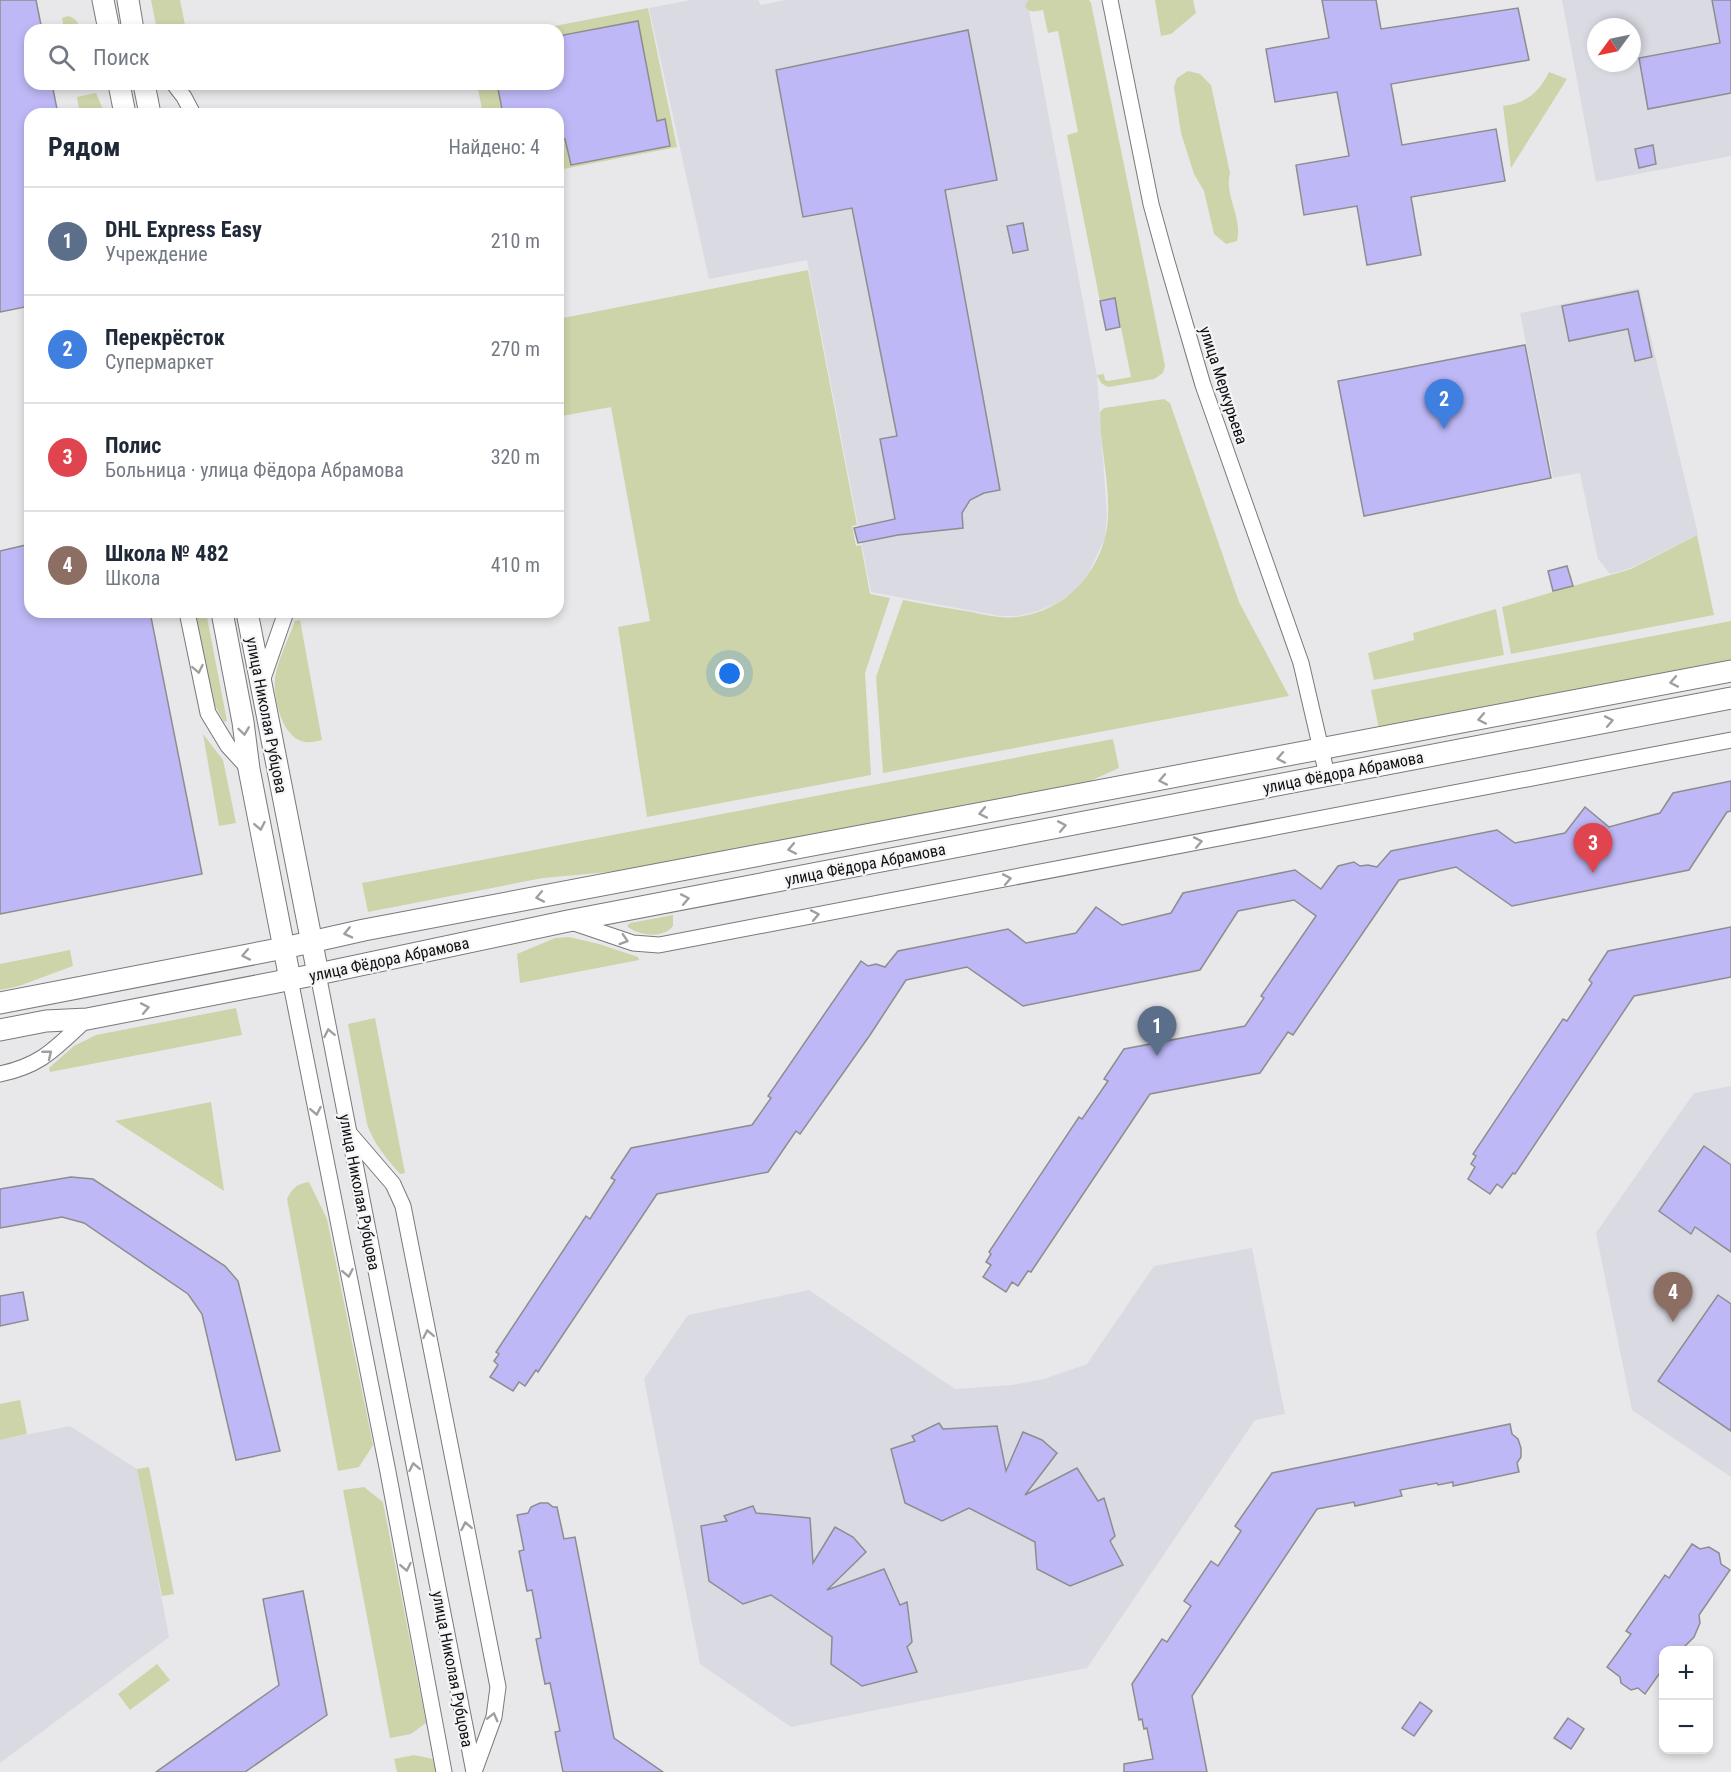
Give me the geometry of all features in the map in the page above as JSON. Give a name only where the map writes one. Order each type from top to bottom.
[{"type":"street","points":[[103,0],[108,24]]},
{"type":"street","points":[[128,0],[133,24]]},
{"type":"street","name":"улица Меркурьева","points":[[1110,0],[1150,204],[1164,255],[1203,385],[1301,663],[1327,775]]},
{"type":"street","points":[[120,90],[124,108]]},
{"type":"street","points":[[145,90],[149,108]]},
{"type":"street","points":[[179,90],[190,108]]},
{"type":"street","points":[[188,618],[208,713],[228,746],[249,769]]},
{"type":"street","name":"улица Николая Рубцова","points":[[223,618],[243,722],[249,769],[388,1472],[444,1772]]},
{"type":"street","name":"улица Николая Рубцова","points":[[248,618],[474,1772]]},
{"type":"street","points":[[261,684],[284,618]]},
{"type":"street","name":"улица Фёдора Абрамова","points":[[0,1003],[284,948],[364,930],[1731,671]]},
{"type":"street","name":"улица Фёдора Абрамова","points":[[0,1030],[46,1021],[87,1019],[290,980],[568,921],[1731,698]]},
{"type":"street","points":[[568,921],[633,943],[659,945],[1731,740]]},
{"type":"street","points":[[0,1074],[21,1070],[38,1062],[87,1019]]},
{"type":"street","points":[[348,1132],[393,1184],[403,1206],[496,1675],[498,1687],[494,1717],[474,1772]]},
{"type":"shaded area","points":[[691,0],[758,0],[761,5],[786,0],[1027,0],[1097,376],[1107,515],[1105,538],[1088,574],[1075,590],[1057,603],[1018,616],[1000,616],[871,592],[807,260],[709,279],[649,8]]},
{"type":"shaded area","points":[[1562,0],[1731,0],[1731,156],[1596,182]]},
{"type":"shaded area","points":[[1639,288],[1698,534],[1631,568],[1610,574],[1598,559],[1580,473],[1553,478],[1520,313]]},
{"type":"shaded area","points":[[1731,1086],[1731,1477],[1632,1410],[1596,1233],[1694,1093]]},
{"type":"shaded area","points":[[1252,1248],[1285,1414],[1255,1420],[1087,1668],[791,1727],[700,1664],[644,1379],[688,1315],[809,1290],[955,1389],[1012,1385],[1044,1379],[1087,1364],[1154,1266]]},
{"type":"shaded area","points":[[70,1426],[137,1469],[169,1637],[0,1763],[0,1440]]},
{"type":"green space","points":[[151,0],[180,0],[185,24],[156,24]]},
{"type":"green space","points":[[1028,0],[1089,0],[1091,3],[1165,366],[1163,373],[1154,379],[1109,387],[1102,383],[1097,375],[1104,374],[1105,380],[1108,381],[1131,377],[1115,298],[1100,301],[1067,135],[1078,132],[1058,31],[1048,33],[1043,10],[1029,10],[1025,6]]},
{"type":"green space","points":[[1155,0],[1193,0],[1196,13],[1171,34],[1161,36]]},
{"type":"green space","points":[[648,8],[677,147],[564,169],[564,108],[482,108],[478,90],[564,90],[564,24]]},
{"type":"green space","points":[[68,16],[78,24],[63,24],[62,18]]},
{"type":"green space","points":[[1188,71],[1200,74],[1211,85],[1230,173],[1229,190],[1238,224],[1237,241],[1226,244],[1214,234],[1204,191],[1194,174],[1181,133],[1174,87],[1177,78]]},
{"type":"green space","points":[[1549,72],[1567,79],[1511,168],[1503,106],[1531,96],[1541,86]]},
{"type":"green space","points":[[96,93],[102,108],[79,108],[77,97]]},
{"type":"green space","points":[[808,270],[857,525],[852,526],[856,546],[861,545],[870,594],[890,598],[865,673],[871,775],[647,817],[618,627],[650,621],[611,407],[564,416],[564,318]]},
{"type":"green space","points":[[1164,399],[1170,403],[1239,602],[1289,696],[883,773],[876,677],[903,600],[991,616],[1016,617],[1052,606],[1067,596],[1091,570],[1100,553],[1105,536],[1108,505],[1100,412],[1104,408]]},
{"type":"green space","points":[[1697,535],[1714,615],[1511,654],[1502,607],[1631,569]]},
{"type":"green space","points":[[1496,609],[1504,655],[1374,680],[1368,653],[1414,640],[1413,633]]},
{"type":"green space","points":[[196,618],[207,618],[227,721],[224,722],[213,702]]},
{"type":"green space","points":[[300,620],[322,740],[310,742],[299,740],[287,729],[275,694],[278,664],[295,621]]},
{"type":"green space","points":[[1731,621],[1731,661],[1379,729],[1371,690]]},
{"type":"green space","points":[[203,734],[223,760],[236,823],[219,826]]},
{"type":"green space","points":[[1113,739],[1119,768],[1079,786],[641,869],[543,878],[368,912],[362,883]]},
{"type":"green space","points":[[673,915],[673,926],[663,933],[644,934],[627,926],[630,923]]},
{"type":"green space","points":[[569,937],[599,944],[638,957],[639,960],[520,983],[517,954],[555,938]]},
{"type":"green space","points":[[70,950],[73,966],[19,986],[0,990],[0,964]]},
{"type":"green space","points":[[236,1008],[242,1035],[50,1072],[49,1068],[74,1046],[96,1035]]},
{"type":"green space","points":[[375,1018],[405,1173],[400,1174],[377,1144],[367,1124],[348,1024]]},
{"type":"green space","points":[[211,1102],[224,1191],[115,1121]]},
{"type":"green space","points":[[309,1182],[327,1219],[373,1445],[359,1467],[338,1471],[287,1199],[295,1187]]},
{"type":"green space","points":[[20,1400],[27,1434],[0,1440],[0,1404]]},
{"type":"green space","points":[[149,1467],[174,1594],[162,1596],[137,1469]]},
{"type":"green space","points":[[364,1487],[383,1502],[426,1723],[411,1734],[390,1738],[343,1490]]},
{"type":"green space","points":[[157,1664],[170,1680],[130,1710],[118,1694]]},
{"type":"green space","points":[[414,1755],[433,1759],[436,1772],[397,1772],[394,1759]]},
{"type":"building","points":[[0,0],[36,0],[41,24],[24,24],[24,90],[53,90],[57,108],[24,108],[24,307],[0,312]]},
{"type":"building","points":[[1322,0],[1376,0],[1381,29],[1518,8],[1529,60],[1391,84],[1402,145],[1496,129],[1505,181],[1411,197],[1421,255],[1367,265],[1357,206],[1304,215],[1296,165],[1349,156],[1337,92],[1275,102],[1266,49],[1329,38]]},
{"type":"building","points":[[1712,0],[1731,0],[1731,93],[1648,109],[1641,58],[1720,43]]},
{"type":"building","points":[[638,21],[657,121],[665,119],[670,146],[571,165],[564,139],[564,108],[502,108],[498,90],[564,90],[564,35]]},
{"type":"building","points":[[968,30],[997,180],[945,190],[1000,490],[984,493],[970,500],[962,513],[963,528],[898,535],[858,543],[854,528],[895,519],[880,439],[897,436],[852,208],[803,217],[776,70]]},
{"type":"building","points":[[1653,145],[1656,164],[1639,168],[1635,149]]},
{"type":"building","points":[[1023,223],[1028,250],[1013,253],[1007,226]]},
{"type":"building","points":[[1638,291],[1652,357],[1635,361],[1628,329],[1569,341],[1562,306]]},
{"type":"building","points":[[1115,298],[1120,327],[1106,330],[1100,301]]},
{"type":"building","points":[[1525,345],[1551,478],[1364,516],[1338,381]]},
{"type":"building","points":[[24,545],[24,618],[151,618],[202,874],[0,914],[0,551]]},
{"type":"building","points":[[1567,566],[1573,586],[1553,591],[1548,571]]},
{"type":"building","points":[[1731,781],[1731,811],[1727,812],[1689,870],[1512,906],[1456,867],[1399,880],[1293,1035],[1288,1032],[1260,1073],[1150,1094],[1031,1272],[1028,1271],[1018,1286],[1012,1282],[1006,1292],[983,1277],[991,1265],[986,1262],[991,1254],[989,1252],[1079,1117],[1082,1119],[1108,1081],[1104,1079],[1124,1049],[1245,1026],[1264,998],[1261,996],[1316,916],[1294,900],[1238,911],[1200,970],[1023,1006],[967,967],[906,980],[800,1134],[796,1131],[768,1172],[657,1194],[538,1372],[536,1370],[525,1386],[519,1382],[513,1391],[490,1377],[498,1365],[494,1361],[499,1354],[496,1352],[586,1216],[590,1219],[615,1180],[611,1178],[631,1148],[752,1125],[771,1098],[768,1096],[861,961],[868,966],[876,964],[885,967],[898,951],[1008,929],[1026,943],[1076,933],[1096,907],[1122,925],[1171,913],[1183,893],[1295,870],[1321,889],[1338,866],[1354,862],[1360,866],[1377,867],[1391,851],[1497,830],[1515,843],[1565,833],[1585,807],[1609,827],[1660,813],[1673,793]]},
{"type":"building","points":[[1731,927],[1731,977],[1634,996],[1515,1174],[1513,1173],[1502,1188],[1497,1184],[1490,1194],[1468,1179],[1475,1167],[1471,1164],[1476,1156],[1473,1154],[1563,1019],[1567,1021],[1592,983],[1589,980],[1608,951]]},
{"type":"building","points":[[1704,1146],[1731,1165],[1731,1252],[1695,1227],[1691,1234],[1659,1211]]},
{"type":"building","points":[[71,1177],[93,1179],[225,1266],[238,1281],[280,1451],[236,1460],[202,1314],[188,1294],[84,1223],[62,1217],[0,1228],[0,1189]]},
{"type":"building","points":[[23,1292],[28,1320],[0,1326],[0,1296]]},
{"type":"building","points":[[1718,1295],[1731,1304],[1731,1431],[1658,1381]]},
{"type":"building","points":[[939,1423],[943,1429],[997,1426],[1006,1471],[1023,1432],[1042,1440],[1057,1453],[1025,1495],[1077,1468],[1098,1501],[1104,1498],[1115,1536],[1110,1541],[1123,1565],[1070,1586],[1037,1569],[1035,1542],[969,1508],[942,1521],[905,1503],[891,1449],[915,1441],[912,1436]]},
{"type":"building","points":[[1510,1424],[1512,1434],[1518,1439],[1521,1448],[1521,1457],[1517,1463],[1519,1472],[1453,1486],[1453,1482],[1438,1485],[1437,1483],[1400,1490],[1402,1496],[1355,1506],[1354,1502],[1317,1509],[1192,1696],[1207,1772],[1124,1772],[1124,1764],[1153,1759],[1147,1728],[1144,1729],[1142,1719],[1139,1720],[1132,1684],[1162,1639],[1167,1642],[1191,1606],[1184,1601],[1211,1561],[1218,1566],[1241,1531],[1235,1526],[1272,1473]]},
{"type":"building","points":[[540,1503],[548,1503],[557,1507],[564,1539],[575,1537],[614,1738],[663,1772],[563,1772],[555,1732],[560,1731],[550,1683],[545,1684],[536,1639],[541,1638],[532,1590],[527,1591],[519,1551],[524,1550],[517,1515],[528,1513],[531,1507]]},
{"type":"building","points":[[753,1506],[756,1513],[810,1518],[813,1563],[835,1527],[853,1537],[866,1552],[827,1590],[884,1569],[900,1605],[907,1602],[912,1642],[907,1647],[917,1672],[862,1686],[831,1664],[832,1637],[771,1595],[743,1604],[709,1581],[701,1526],[727,1521],[724,1516]]},
{"type":"building","points":[[1692,1544],[1700,1549],[1709,1547],[1719,1553],[1721,1564],[1730,1570],[1699,1615],[1700,1623],[1694,1637],[1685,1646],[1659,1646],[1659,1674],[1645,1694],[1638,1688],[1631,1690],[1621,1683],[1620,1677],[1607,1667],[1631,1634],[1626,1631],[1665,1575],[1669,1578]]},
{"type":"building","points":[[303,1591],[327,1715],[245,1772],[156,1772],[279,1685],[263,1599]]},
{"type":"building","points":[[1420,1702],[1432,1711],[1414,1736],[1402,1728]]},
{"type":"building","points":[[1568,1718],[1584,1729],[1571,1749],[1554,1738]]},
{"type":"place","name":"Перекрёсток","points":[[1444,429]]},
{"type":"place","name":"Полис","points":[[1593,873]]},
{"type":"place","name":"DHL Express Easy","points":[[1157,1056]]},
{"type":"place","name":"Школа № 482","points":[[1673,1322]]}]
